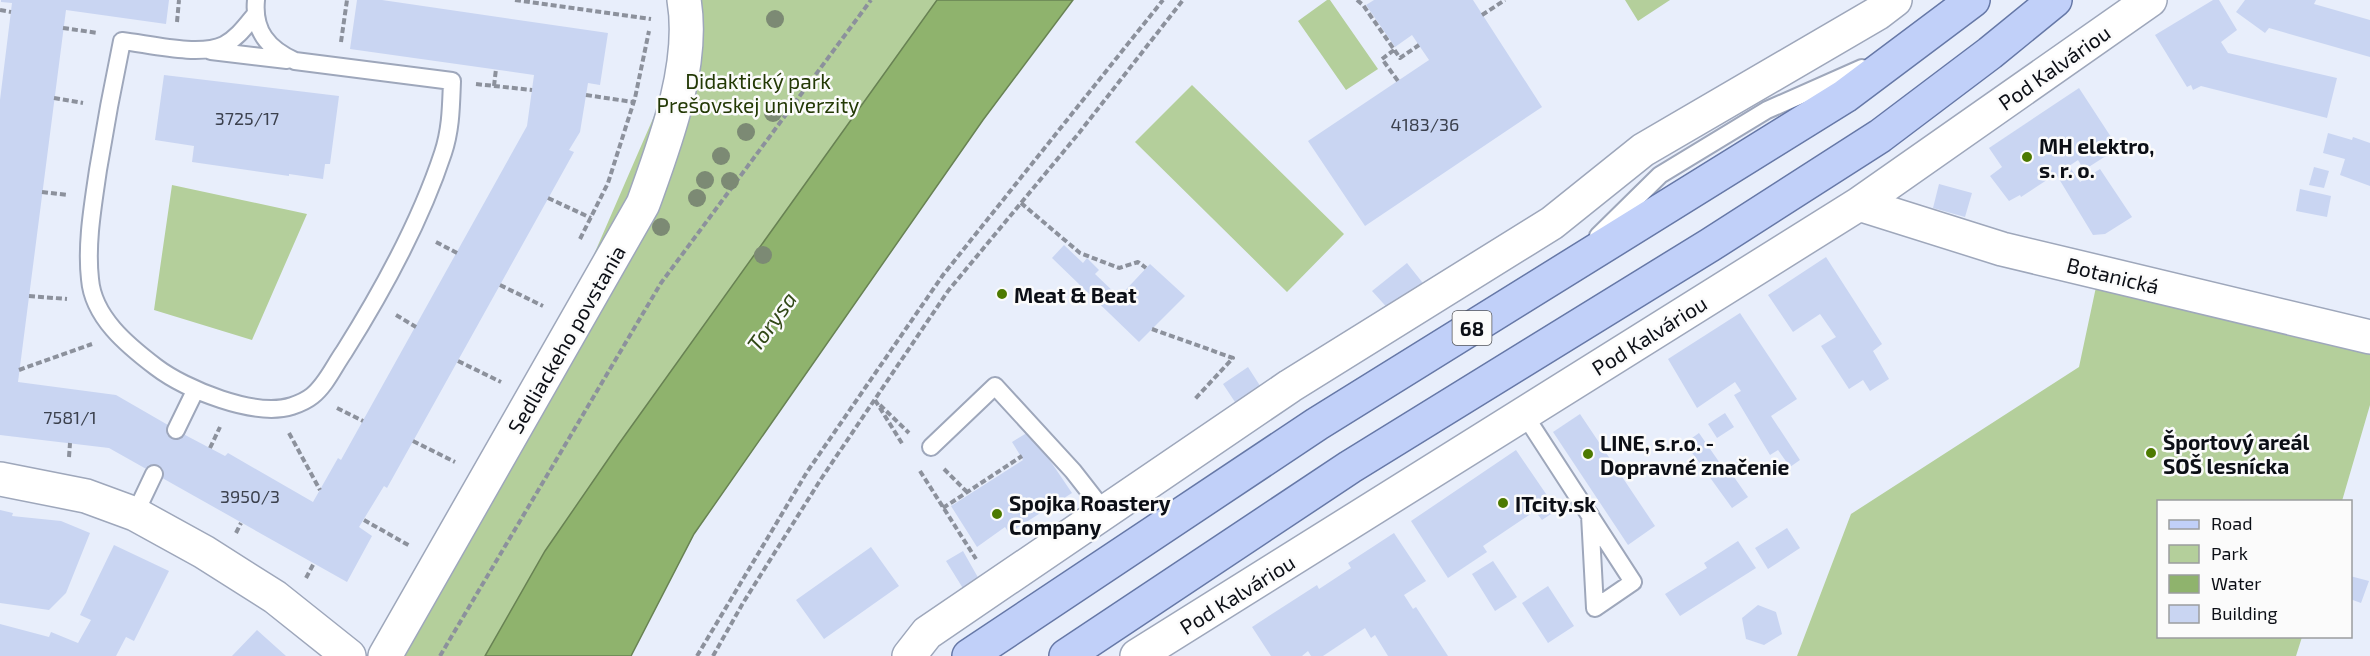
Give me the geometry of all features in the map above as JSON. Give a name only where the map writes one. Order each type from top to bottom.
[{"type":"main road","name":"68","points":[[969,656],[1317,424],[1845,96],[1973,0]]},
{"type":"main road","name":"Pod Kalváriou","points":[[1066,656],[1350,468],[1710,245],[1880,136],[1990,53],[2055,0]]},
{"type":"street","points":[[909,656],[927,633],[1290,386],[1552,223],[1643,150],[1878,13],[1895,0]]},
{"type":"street","name":"Pod Kalváriou","points":[[1137,656],[1859,204],[2150,0]]},
{"type":"street","name":"Sedliackeho povstania","points":[[385,656],[643,204],[663,149],[681,77],[686,11]]},
{"type":"street","name":"Botanická","points":[[1859,204],[2002,249],[2370,337]]},
{"type":"street","points":[[0,479],[87,496],[135,514],[204,552],[275,597],[350,656]]},
{"type":"lane","points":[[256,8],[265,38],[277,53],[295,61]]},
{"type":"lane","points":[[204,51],[222,46],[238,35],[256,8]]},
{"type":"lane","points":[[122,41],[338,66],[452,81],[451,120],[443,152],[411,229],[375,303],[324,382],[312,396],[293,406],[277,410],[233,402],[195,391],[160,371],[107,323],[95,302],[90,280],[94,198],[122,41]]},
{"type":"lane","points":[[931,447],[995,386],[1073,471],[1105,512]]},
{"type":"lane","points":[[176,430],[195,391]]},
{"type":"lane","points":[[1524,414],[1590,515],[1633,582],[1595,608],[1590,515]]},
{"type":"lane","points":[[135,514],[154,474]]},
{"type":"path","points":[[338,66],[346,0]]},
{"type":"path","points":[[515,0],[651,19],[686,11]]},
{"type":"path","points":[[440,656],[661,283],[870,0]]},
{"type":"path","points":[[698,656],[807,472],[943,275],[1163,0]]},
{"type":"path","points":[[713,656],[743,603],[948,291],[1183,0]]},
{"type":"path","points":[[1357,0],[1400,57],[1419,45]]},
{"type":"path","points":[[1482,15],[1505,0]]},
{"type":"path","points":[[0,10],[11,12]]},
{"type":"path","points":[[575,248],[606,191],[633,102],[651,19]]},
{"type":"path","points":[[63,28],[99,33]]},
{"type":"path","points":[[1394,50],[1382,59],[1398,81]]},
{"type":"path","points":[[494,86],[496,69]]},
{"type":"path","points":[[452,81],[532,90]]},
{"type":"path","points":[[586,95],[633,102]]},
{"type":"path","points":[[549,198],[591,218]]},
{"type":"path","points":[[1021,203],[1080,253],[1119,268],[1138,262],[1146,268]]},
{"type":"path","points":[[500,285],[543,306]]},
{"type":"path","points":[[29,296],[95,302]]},
{"type":"path","points":[[537,316],[548,297]]},
{"type":"path","points":[[1152,329],[1233,358],[1194,400]]},
{"type":"path","points":[[19,370],[118,334]]},
{"type":"path","points":[[458,361],[501,382]]},
{"type":"path","points":[[496,392],[506,373]]},
{"type":"path","points":[[875,400],[910,435]]},
{"type":"path","points":[[875,400],[908,452]]},
{"type":"path","points":[[277,410],[320,490]]},
{"type":"path","points":[[413,441],[457,463],[451,473]]},
{"type":"path","points":[[943,508],[1022,456]]},
{"type":"path","points":[[914,461],[994,587]]},
{"type":"path","points":[[364,520],[411,547],[406,556]]},
{"type":"green space","name":"Didaktický park Prešovskej univerzity","points":[[689,0],[937,0],[618,445],[545,551],[485,656],[386,656],[493,487],[658,107]]},
{"type":"green space","points":[[1330,0],[1378,69],[1346,90],[1298,21]]},
{"type":"green space","points":[[1625,0],[1670,0],[1638,21]]},
{"type":"green space","points":[[1192,85],[1344,234],[1287,292],[1135,142]]},
{"type":"green space","points":[[172,185],[307,214],[252,340],[154,310]]},
{"type":"green space","name":"Športový areál SOŠ lesnícka","points":[[2096,287],[2370,330],[2370,405],[2342,500],[2157,500],[2157,638],[2302,638],[2296,656],[1797,656],[1851,514],[2079,367]]},
{"type":"water","name":"Torysa","points":[[937,0],[1073,0],[983,120],[694,534],[631,656],[485,656],[545,551],[618,445]]},
{"type":"building","points":[[1,0],[169,0],[166,24],[66,10],[18,382],[116,395],[225,456],[228,453],[313,502],[338,458],[341,460],[527,126],[534,75],[350,49],[357,0],[382,0],[608,33],[600,85],[588,83],[580,132],[569,150],[574,152],[387,488],[384,486],[359,527],[372,536],[347,582],[109,448],[0,435],[0,100],[12,3],[1,2]]},
{"type":"building","points":[[1374,0],[1473,0],[1542,107],[1365,226],[1308,141],[1429,60],[1412,35],[1395,47],[1366,5]]},
{"type":"building","points":[[2213,0],[2219,0],[2237,30],[2221,42],[2228,53],[2337,78],[2327,118],[2201,86],[2193,90],[2191,85],[2187,87],[2155,35]]},
{"type":"building","points":[[2245,0],[2316,0],[2314,4],[2370,20],[2370,57],[2269,28],[2265,33],[2236,12]]},
{"type":"building","points":[[164,75],[339,96],[330,164],[325,164],[323,179],[192,162],[194,146],[155,140]]},
{"type":"building","points":[[2079,88],[2111,137],[2102,143],[2109,154],[2084,170],[2078,160],[2069,166],[2080,182],[2100,169],[2132,217],[2105,234],[2093,235],[2056,174],[2021,197],[2020,195],[2009,201],[1990,176],[2002,167],[1989,148]]},
{"type":"building","points":[[2328,133],[2352,140],[2353,137],[2370,143],[2370,186],[2340,175],[2345,159],[2323,153]]},
{"type":"building","points":[[2314,167],[2329,171],[2324,188],[2309,185]]},
{"type":"building","points":[[1939,184],[1972,193],[1965,217],[1933,208]]},
{"type":"building","points":[[2300,189],[2331,196],[2327,217],[2296,211]]},
{"type":"building","points":[[1064,245],[1083,263],[1087,258],[1099,270],[1095,274],[1119,297],[1150,264],[1185,296],[1139,342],[1052,258]]},
{"type":"building","points":[[1826,257],[1882,344],[1873,351],[1889,379],[1870,391],[1863,380],[1849,389],[1821,346],[1836,337],[1820,314],[1793,332],[1768,295]]},
{"type":"building","points":[[1407,263],[1426,287],[1392,313],[1372,291]]},
{"type":"building","points":[[1740,313],[1797,399],[1771,416],[1800,460],[1790,467],[1778,450],[1770,455],[1734,395],[1741,391],[1735,382],[1697,408],[1668,359]]},
{"type":"building","points":[[1248,367],[1264,392],[1239,408],[1223,384]]},
{"type":"building","points":[[1725,413],[1734,427],[1717,438],[1708,424]]},
{"type":"building","points":[[1580,414],[1655,526],[1628,545],[1553,432]]},
{"type":"building","points":[[1030,431],[1072,493],[1009,533],[1005,527],[977,547],[951,506],[1023,460],[1012,442]]},
{"type":"building","points":[[1699,433],[1724,469],[1727,467],[1748,497],[1732,508],[1685,443]]},
{"type":"building","name":"ITcity.sk","points":[[1516,450],[1557,510],[1542,520],[1535,511],[1483,546],[1487,552],[1448,578],[1411,521]]},
{"type":"building","points":[[0,510],[13,513],[12,516],[61,521],[90,533],[66,593],[49,610],[0,603]]},
{"type":"building","points":[[1787,528],[1800,548],[1768,569],[1755,548]]},
{"type":"building","points":[[1394,533],[1426,581],[1404,595],[1413,609],[1416,607],[1448,656],[1388,656],[1375,635],[1371,638],[1365,628],[1323,656],[1311,656],[1308,651],[1302,656],[1271,656],[1252,627],[1317,585],[1319,589],[1351,568],[1348,563]]},
{"type":"building","points":[[1738,541],[1756,568],[1680,616],[1665,594],[1707,568],[1704,563]]},
{"type":"building","points":[[114,545],[169,571],[134,641],[126,637],[116,656],[0,656],[0,624],[49,637],[51,632],[78,643],[91,620],[80,615]]},
{"type":"building","points":[[871,547],[899,586],[824,639],[796,600]]},
{"type":"building","points":[[963,551],[980,581],[964,590],[946,561]]},
{"type":"building","points":[[1493,561],[1517,597],[1495,611],[1472,574]]},
{"type":"building","points":[[2352,577],[2369,581],[2361,603],[2352,600]]},
{"type":"building","points":[[1548,586],[1574,626],[1548,643],[1522,603]]},
{"type":"building","points":[[1758,605],[1776,612],[1782,634],[1764,645],[1746,639],[1742,618]]},
{"type":"building","points":[[257,630],[286,656],[232,656]]},
{"type":"place","name":"MH elektro, s. r. o.","points":[[2027,157]]},
{"type":"place","name":"Meat & Beat","points":[[1002,294]]},
{"type":"place","name":"Športový areál SOŠ lesnícka","points":[[2151,453]]},
{"type":"place","name":"LINE, s.r.o. - Dopravné značenie","points":[[1588,454]]},
{"type":"place","name":"ITcity.sk","points":[[1503,503]]},
{"type":"place","name":"Spojka Roastery Company","points":[[997,514]]}]
